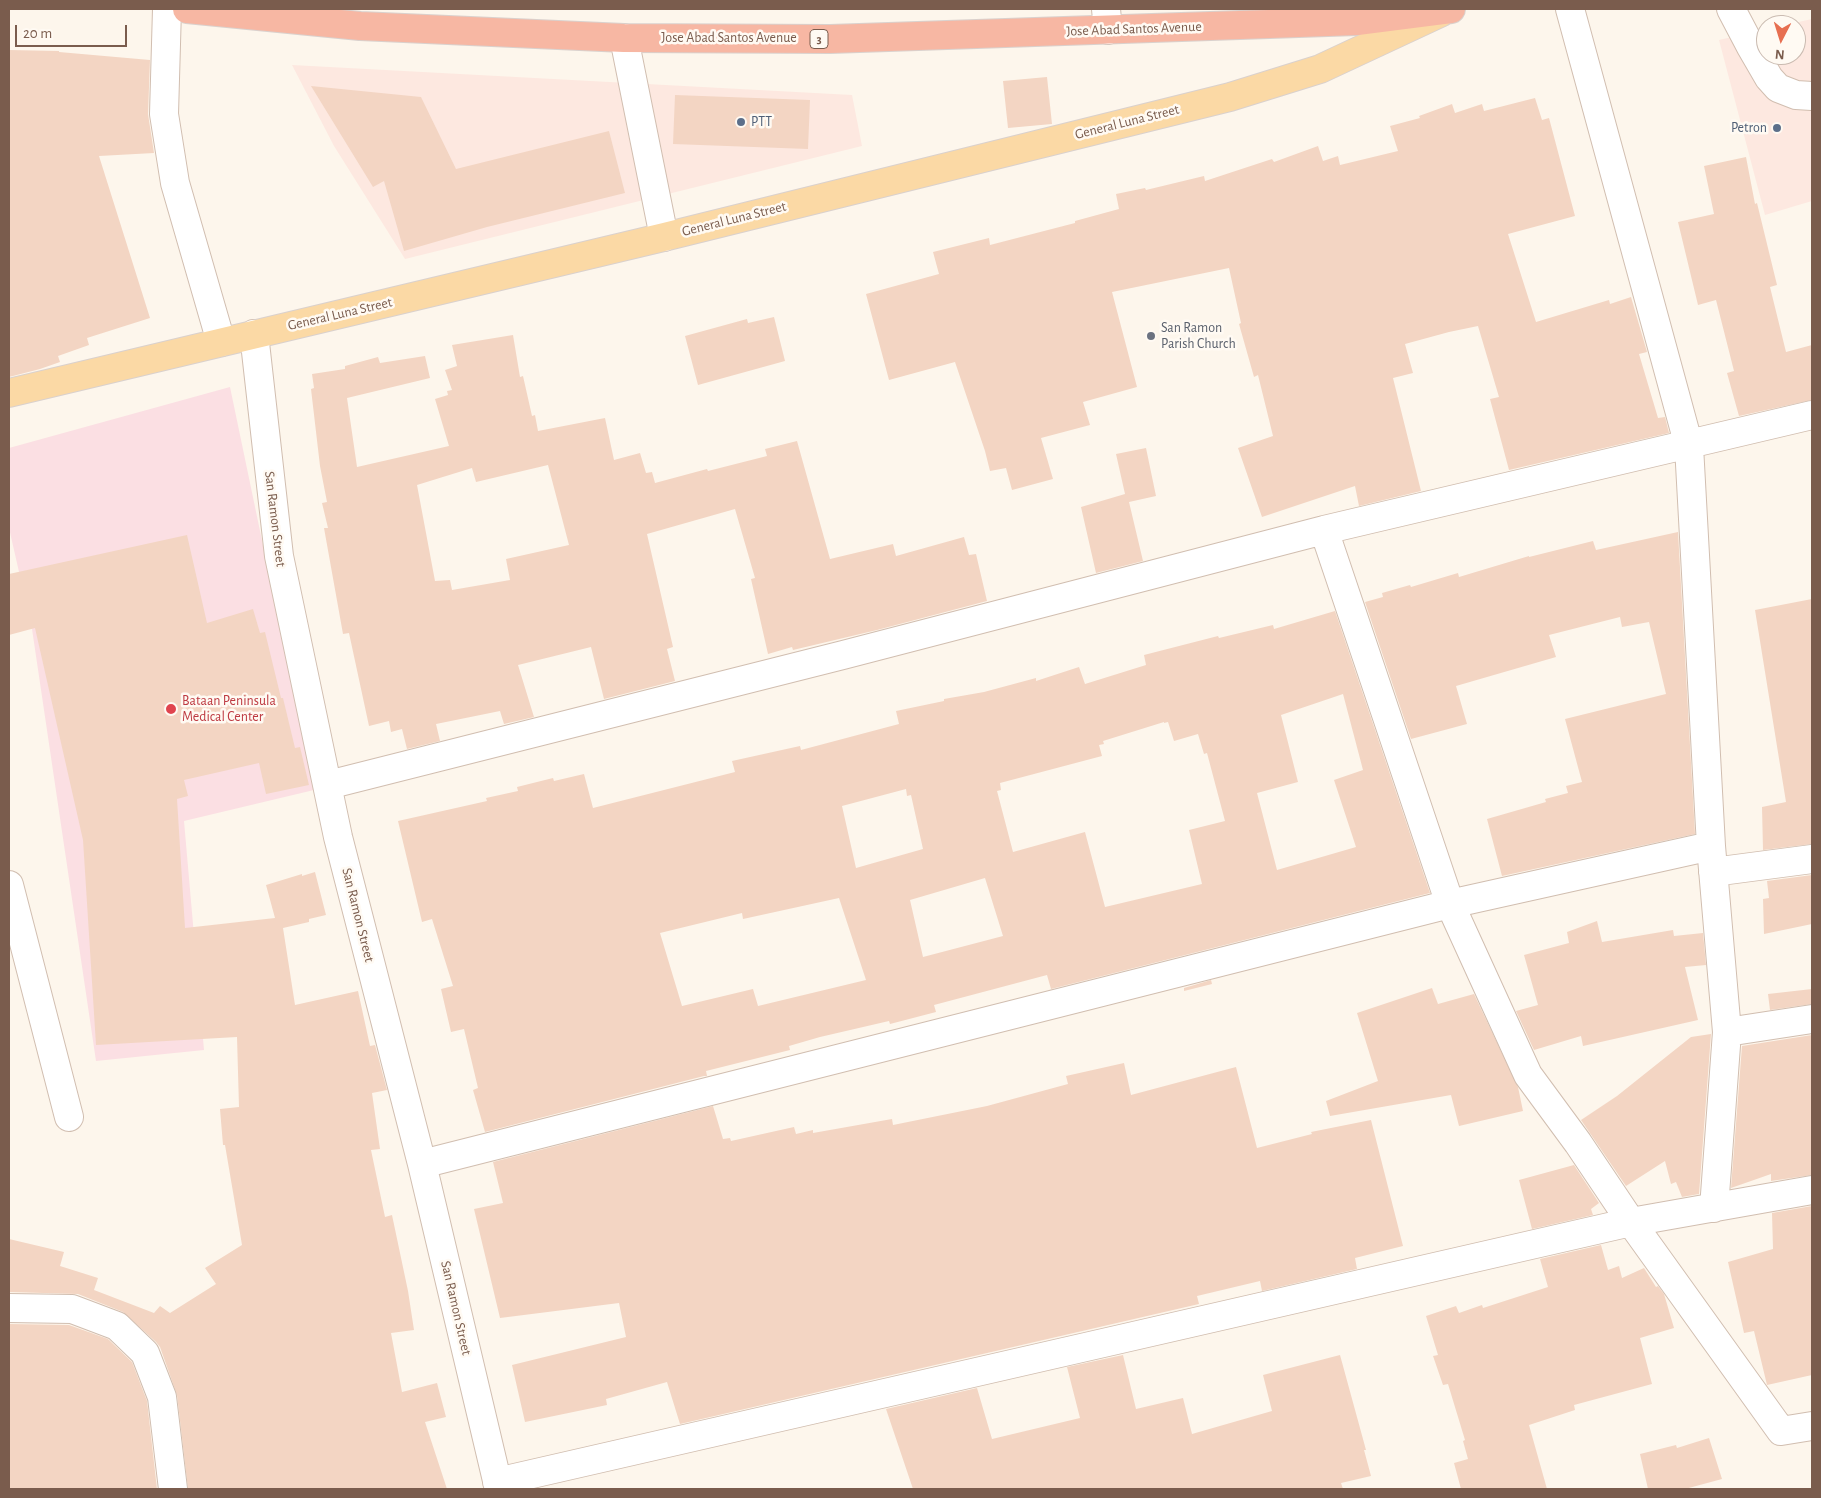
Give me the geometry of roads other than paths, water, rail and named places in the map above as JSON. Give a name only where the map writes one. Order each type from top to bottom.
[{"type":"highway","name":"Jose Abad Santos Avenue","points":[[204,10],[361,17],[624,38],[830,39],[1107,20],[1357,21],[1449,9]]},
{"type":"main road","name":"General Luna Street","points":[[9,393],[664,237],[1230,97],[1320,69],[1449,9]]},
{"type":"street","points":[[167,9],[164,114],[175,183],[221,342]]},
{"type":"street","points":[[1570,9],[1689,446],[1712,859],[1727,1032],[1714,1208]]},
{"type":"street","points":[[1731,9],[1750,47],[1769,78],[1778,88],[1796,95],[1812,96]]},
{"type":"street","points":[[624,38],[664,237]]},
{"type":"street","name":"San Ramon Street","points":[[254,334],[279,556],[338,836],[422,1164],[498,1486]]},
{"type":"street","points":[[328,785],[843,655],[1324,530],[1689,446],[1812,415]]},
{"type":"street","points":[[1324,530],[1450,904],[1528,1075],[1781,1431],[1812,1426]]},
{"type":"street","points":[[422,1164],[1450,904],[1712,859],[1812,859]]},
{"type":"street","points":[[9,885],[69,1118]]},
{"type":"street","points":[[1727,1032],[1812,1019]]},
{"type":"street","points":[[498,1486],[1631,1222],[1812,1190]]},
{"type":"street","points":[[9,1308],[72,1309],[118,1326],[145,1353],[162,1397],[174,1489]]},
{"type":"place","name":"PTT","points":[[741,122]]},
{"type":"place","name":"Petron","points":[[1777,128]]},
{"type":"place","name":"San Ramon Parish Church","points":[[1151,336]]},
{"type":"place","name":"Bataan Peninsula Medical Center","points":[[171,709]]}]
